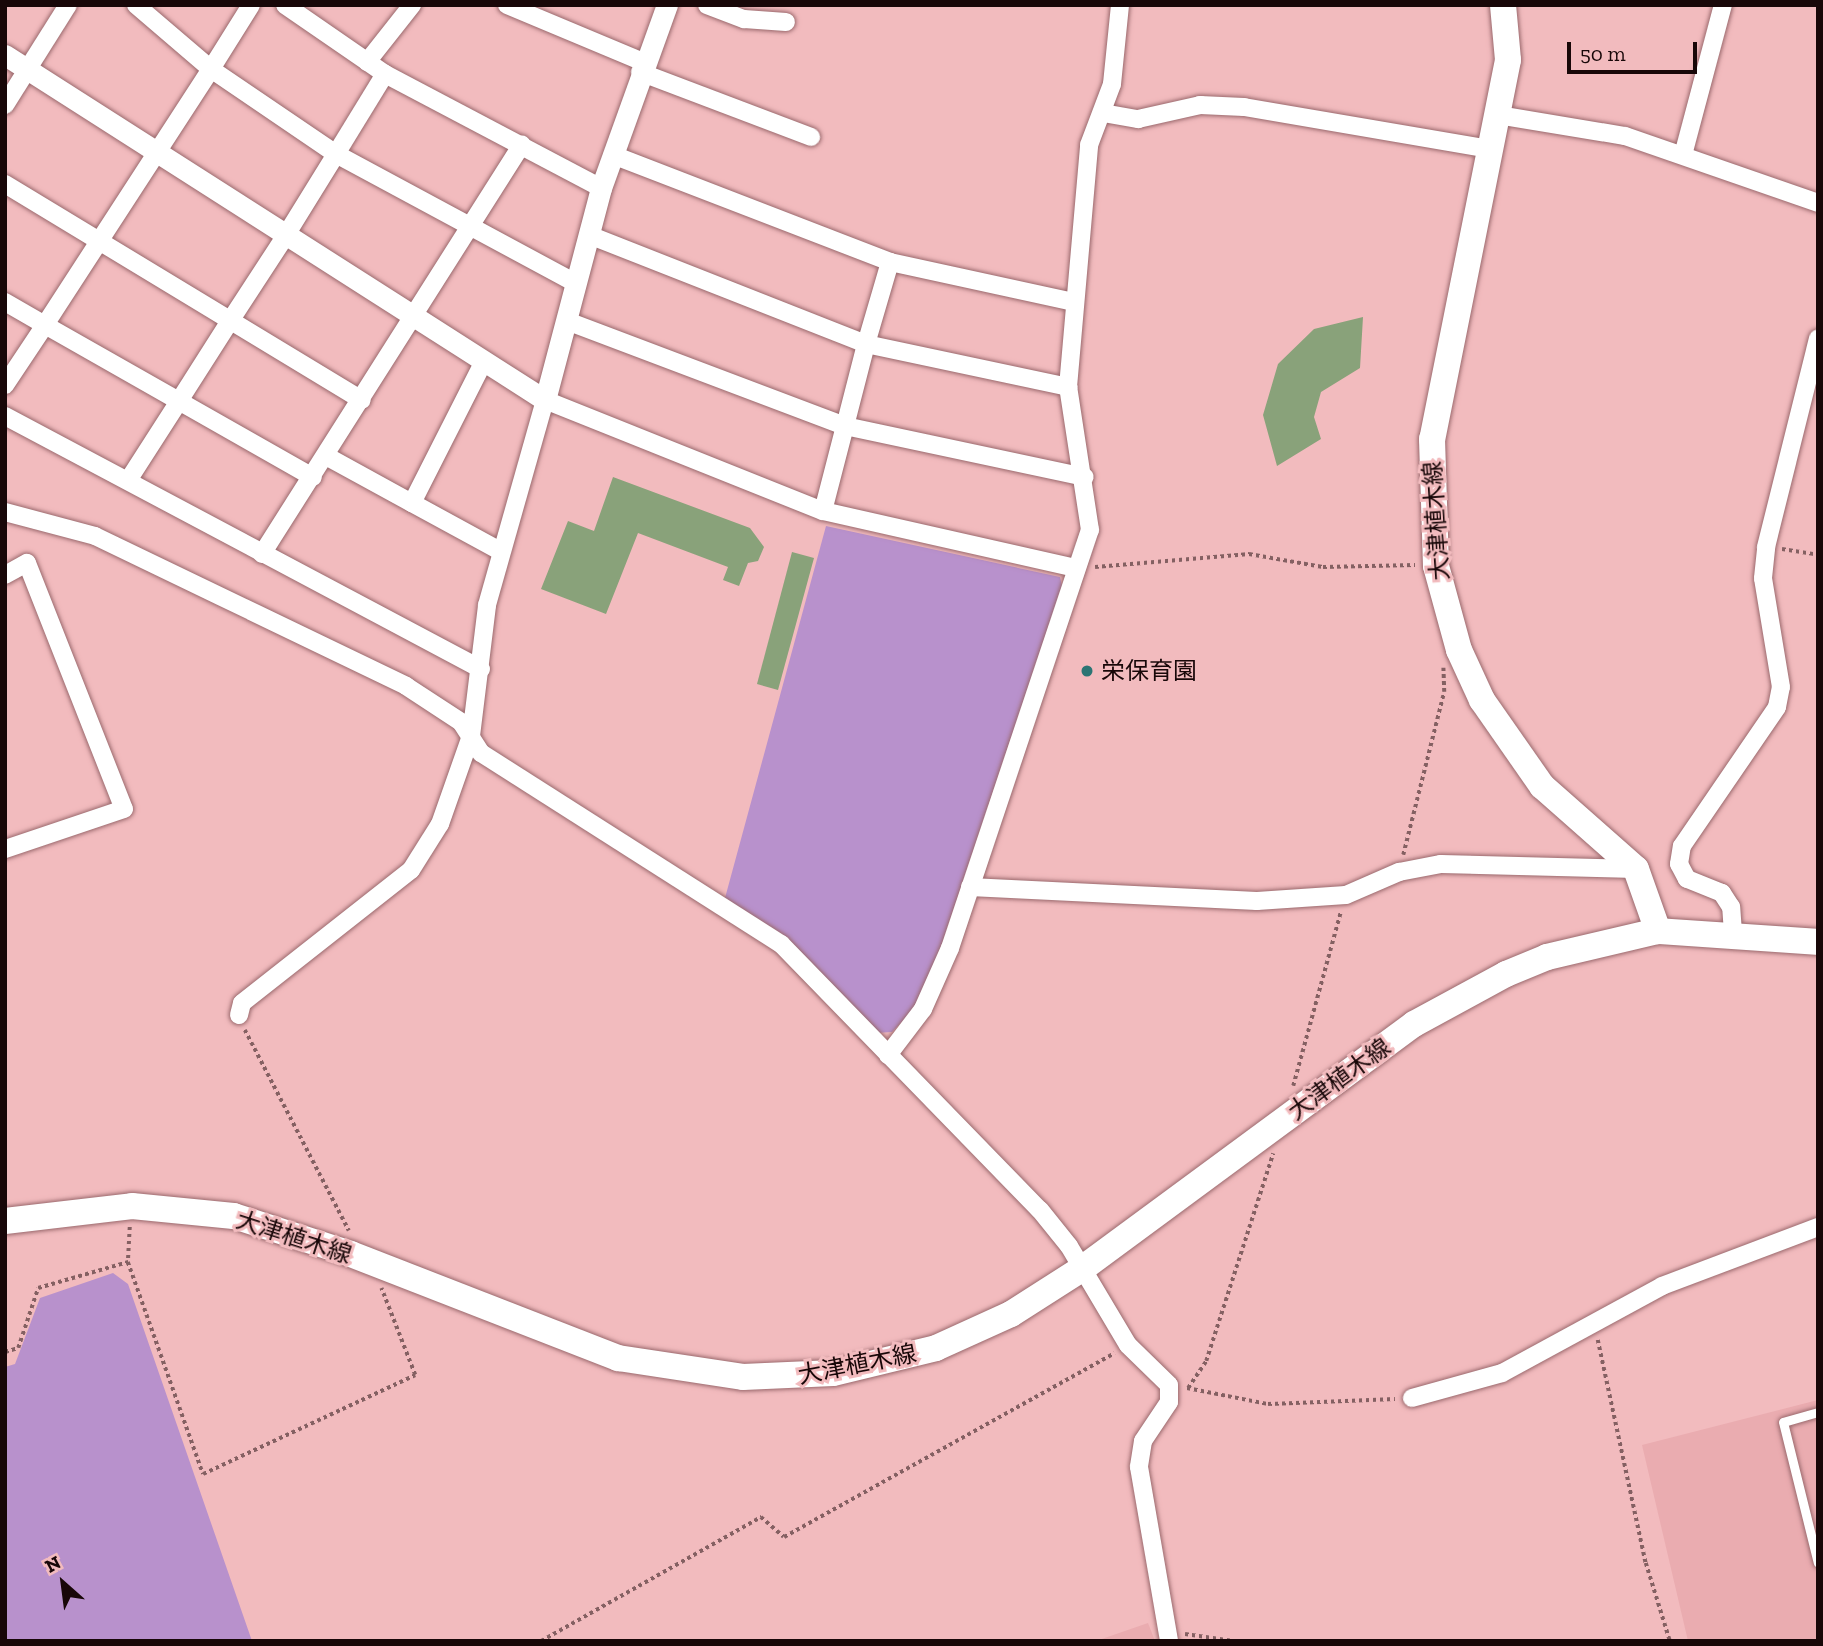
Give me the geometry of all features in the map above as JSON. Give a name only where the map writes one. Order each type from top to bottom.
[{"type":"main road","name":"大津植木線","points":[[1503,5],[1508,60],[1432,439],[1436,566],[1458,650],[1514,750],[1542,786],[1636,869],[1658,931]]},
{"type":"main road","name":"大津植木線","points":[[5,1221],[132,1206],[234,1216],[351,1254],[618,1358],[698,1374],[782,1377],[888,1363],[936,1348],[1011,1314],[1083,1268],[1413,1024],[1465,993],[1547,957],[1658,931],[1733,933],[1818,942]]},
{"type":"street","points":[[5,105],[68,5]]},
{"type":"street","points":[[136,5],[211,69],[336,154],[468,230],[576,284]]},
{"type":"street","points":[[5,385],[251,5]]},
{"type":"street","points":[[285,5],[385,74],[601,188]]},
{"type":"street","points":[[367,62],[412,5]]},
{"type":"street","points":[[507,5],[641,67],[811,136]]},
{"type":"street","points":[[239,1015],[242,1003],[428,849],[471,736],[500,551],[567,321],[601,188],[641,67],[667,5]]},
{"type":"street","points":[[707,5],[744,19],[786,22]]},
{"type":"street","points":[[888,1055],[923,1009],[970,887],[1090,530],[1085,477],[1068,387],[1089,145],[1103,113],[1119,5]]},
{"type":"street","points":[[1684,155],[1723,5]]},
{"type":"street","points":[[5,55],[483,363],[545,400],[823,511],[1076,568]]},
{"type":"street","points":[[129,479],[385,74]]},
{"type":"street","points":[[1103,113],[1138,118],[1200,104],[1244,107],[1490,149]]},
{"type":"street","points":[[1498,115],[1625,136],[1818,203]]},
{"type":"street","points":[[262,554],[522,144]]},
{"type":"street","points":[[613,155],[890,262],[1074,302]]},
{"type":"street","points":[[5,184],[362,400]]},
{"type":"street","points":[[589,235],[866,344],[1068,387]]},
{"type":"street","points":[[823,511],[890,262]]},
{"type":"street","points":[[5,302],[313,477]]},
{"type":"street","points":[[567,321],[845,426],[1085,477]]},
{"type":"street","points":[[1733,933],[1731,907],[1722,893],[1687,879],[1679,864],[1682,846],[1777,706],[1781,687],[1763,578],[1766,547],[1818,338]]},
{"type":"street","points":[[412,503],[483,363]]},
{"type":"street","points":[[5,416],[129,479],[262,554],[481,669]]},
{"type":"street","points":[[326,456],[500,551]]},
{"type":"street","points":[[5,512],[95,537],[407,686],[471,736],[481,753],[780,944],[1040,1210],[1083,1268],[1128,1345],[1172,1391],[1143,1441],[1139,1467],[1169,1636]]},
{"type":"street","points":[[5,575],[27,563],[124,809],[5,849]]},
{"type":"street","points":[[970,887],[1257,901],[1346,895],[1399,872],[1441,864],[1636,869]]},
{"type":"street","points":[[1412,1398],[1502,1373],[1593,1321],[1662,1286],[1818,1227]]},
{"type":"lane","points":[[1818,1412],[1783,1422],[1818,1563]]},
{"type":"path","points":[[1766,547],[1818,555]]},
{"type":"path","points":[[1076,568],[1250,554],[1323,567],[1436,566]]},
{"type":"path","points":[[1399,872],[1417,780],[1444,692],[1442,657]]},
{"type":"path","points":[[239,1015],[352,1236],[351,1254]]},
{"type":"path","points":[[132,1206],[128,1262],[203,1474],[415,1376],[381,1287],[388,1269]]},
{"type":"path","points":[[5,1352],[18,1348],[38,1288],[128,1262]]},
{"type":"path","points":[[1593,1321],[1670,1641]]},
{"type":"path","points":[[541,1641],[761,1517],[784,1537],[1128,1345]]},
{"type":"path","points":[[1188,1388],[1268,1404],[1412,1398]]},
{"type":"path","points":[[1169,1636],[1234,1641]]},
{"type":"shaded area","points":[[826,526],[1060,577],[1062,586],[941,947],[917,1006],[892,1032],[875,1033],[787,939],[725,898]]},
{"type":"shaded area","points":[[113,1273],[128,1284],[252,1641],[5,1641],[5,1367],[15,1364],[40,1298]]},
{"type":"shaded area","points":[[1818,1400],[1818,1641],[1688,1641],[1642,1445]]},
{"type":"shaded area","points":[[1148,1623],[1155,1641],[1096,1641]]},
{"type":"building","points":[[1363,317],[1360,368],[1321,392],[1314,417],[1321,439],[1277,466],[1263,415],[1278,364],[1314,329]]},
{"type":"building","points":[[613,477],[750,528],[764,547],[758,561],[748,563],[739,586],[723,580],[728,567],[638,533],[606,614],[541,589],[568,521],[594,531]]},
{"type":"building","points":[[792,552],[814,558],[778,690],[757,684]]},
{"type":"place","name":"栄保育園","points":[[1087,671]]}]
